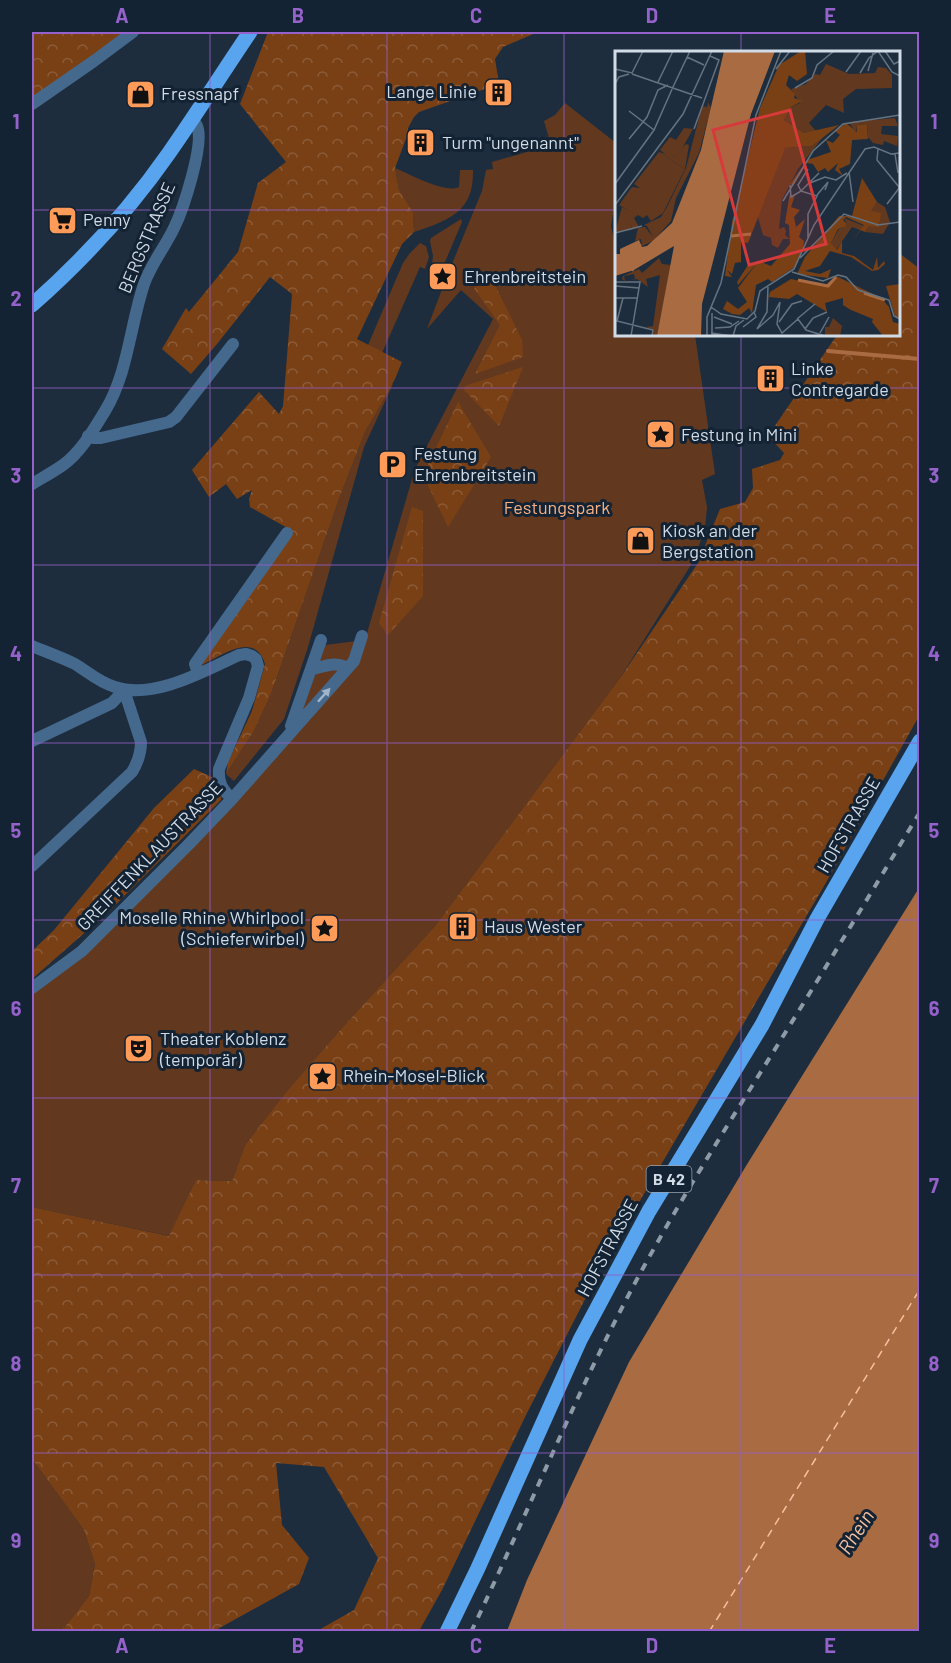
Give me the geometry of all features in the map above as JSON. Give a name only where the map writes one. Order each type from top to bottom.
[{"type":"main road","points":[[32,305],[108,229],[155,172],[250,32]]},
{"type":"main road","name":"HOFSTRASSE","points":[[447,1632],[580,1340],[616,1272],[649,1211],[762,1025],[817,919],[920,741]]},
{"type":"street","points":[[32,105],[133,32]]},
{"type":"street","name":"BERGSTRASSE","points":[[32,484],[63,465],[74,454],[115,393],[144,285],[183,207],[198,146],[198,127],[191,120]]},
{"type":"street","points":[[88,436],[101,438],[169,422],[176,417],[233,344]]},
{"type":"street","points":[[198,673],[195,664],[286,533]]},
{"type":"street","name":"GREIFFENKLAUSTRASSE","points":[[32,987],[82,951],[232,799],[346,669],[356,656],[362,636]]},
{"type":"street","name":"GREIFFENKLAUSTRASSE","points":[[285,738],[296,716],[321,640]]},
{"type":"street","points":[[32,646],[75,664],[107,684],[124,690],[156,688],[177,683],[246,654],[256,659],[258,666],[249,698],[219,769],[219,779],[232,799]]},
{"type":"street","points":[[312,669],[337,664],[343,665],[346,669]]},
{"type":"street","points":[[32,741],[112,703],[124,690]]},
{"type":"street","points":[[32,866],[137,764],[141,742],[124,690]]},
{"type":"green space","points":[[32,32],[125,32],[32,100]]},
{"type":"green space","points":[[268,32],[538,32],[503,47],[495,59],[499,84],[419,112],[408,128],[395,168],[399,190],[413,212],[414,232],[402,244],[357,339],[402,362],[365,432],[339,499],[271,694],[254,731],[226,774],[228,762],[252,711],[265,664],[260,654],[246,647],[227,652],[200,666],[227,625],[245,603],[291,530],[250,507],[249,499],[252,490],[237,499],[226,484],[209,497],[192,470],[259,392],[279,414],[283,406],[292,294],[270,277],[191,374],[162,349],[186,308],[189,312],[238,252],[258,183],[286,162],[240,104]]},
{"type":"green space","name":"Festungspark","points":[[565,103],[615,142],[615,202],[611,226],[615,242],[615,336],[695,336],[715,474],[702,480],[707,507],[705,528],[694,560],[620,678],[435,926],[286,1092],[245,1145],[232,1181],[196,1180],[170,1236],[32,1207],[32,992],[294,735],[325,645],[365,640],[415,469],[493,319],[461,290],[427,329],[482,191],[486,170],[493,169],[492,162],[551,145],[544,121],[555,115]]},
{"type":"green space","points":[[395,168],[445,188],[459,187],[460,170],[473,170],[469,196],[464,205],[448,218],[414,232],[413,212],[399,190]]},
{"type":"green space","points":[[461,219],[462,222],[439,276],[431,272],[433,256],[431,238]]},
{"type":"green space","points":[[420,243],[426,246],[429,257],[425,269],[420,267],[382,353],[368,345],[403,263]]},
{"type":"green space","points":[[900,254],[920,269],[919,716],[824,886],[603,1264],[526,1415],[442,1590],[419,1631],[317,1631],[354,1610],[378,1558],[324,1467],[276,1463],[282,1525],[309,1558],[299,1584],[214,1631],[59,1631],[64,1628],[89,1596],[95,1564],[84,1530],[32,1459],[32,1207],[169,1236],[196,1180],[232,1181],[245,1145],[286,1092],[435,926],[620,678],[698,563],[720,509],[745,502],[753,488],[752,469],[780,460],[784,453],[768,436],[836,336],[900,336]]},
{"type":"green space","points":[[489,273],[522,340],[523,357],[475,374],[500,325],[474,288]]},
{"type":"green space","points":[[523,367],[499,426],[464,390],[465,386]]},
{"type":"green space","points":[[393,384],[364,447],[308,647],[284,719],[234,781],[226,774],[254,731],[271,694],[339,499],[365,432]]},
{"type":"green space","points":[[458,402],[491,457],[448,527],[423,475]]},
{"type":"green space","points":[[412,507],[423,511],[423,596],[388,635],[379,623]]},
{"type":"green space","points":[[194,769],[214,778],[222,794],[221,800],[107,913],[32,979],[32,951],[54,930],[154,808]]},
{"type":"green space","points":[[32,1459],[84,1530],[95,1564],[89,1596],[64,1628],[59,1631],[32,1631]]},
{"type":"water","name":"Rhein","points":[[919,888],[919,1631],[507,1631],[527,1580],[629,1362],[746,1166]]},
{"type":"waterway","points":[[828,351],[920,359]]},
{"type":"ferry route","points":[[709,1632],[920,1289]]},
{"type":"railway","points":[[471,1632],[596,1359],[642,1270],[696,1177],[920,812]]},
{"type":"place","name":"Lange Linie","points":[[498,92]]},
{"type":"place","name":"Fressnapf","points":[[140,94]]},
{"type":"place","name":"Turm \"ungenannt\"","points":[[421,143]]},
{"type":"place","name":"Penny","points":[[62,220]]},
{"type":"place","name":"Ehrenbreitstein","points":[[443,277]]},
{"type":"place","name":"Linke Contregarde","points":[[770,379]]},
{"type":"place","name":"Festung in Mini","points":[[660,435]]},
{"type":"place","name":"Festung Ehrenbreitstein","points":[[393,464]]},
{"type":"place","name":"Kiosk an der Bergstation","points":[[641,541]]},
{"type":"place","name":"Haus Wester","points":[[463,927]]},
{"type":"place","name":"Moselle Rhine Whirlpool (Schieferwirbel)","points":[[325,928]]},
{"type":"place","name":"Theater Koblenz (temporär)","points":[[139,1049]]},
{"type":"place","name":"Rhein-Mosel-Blick","points":[[322,1076]]}]
